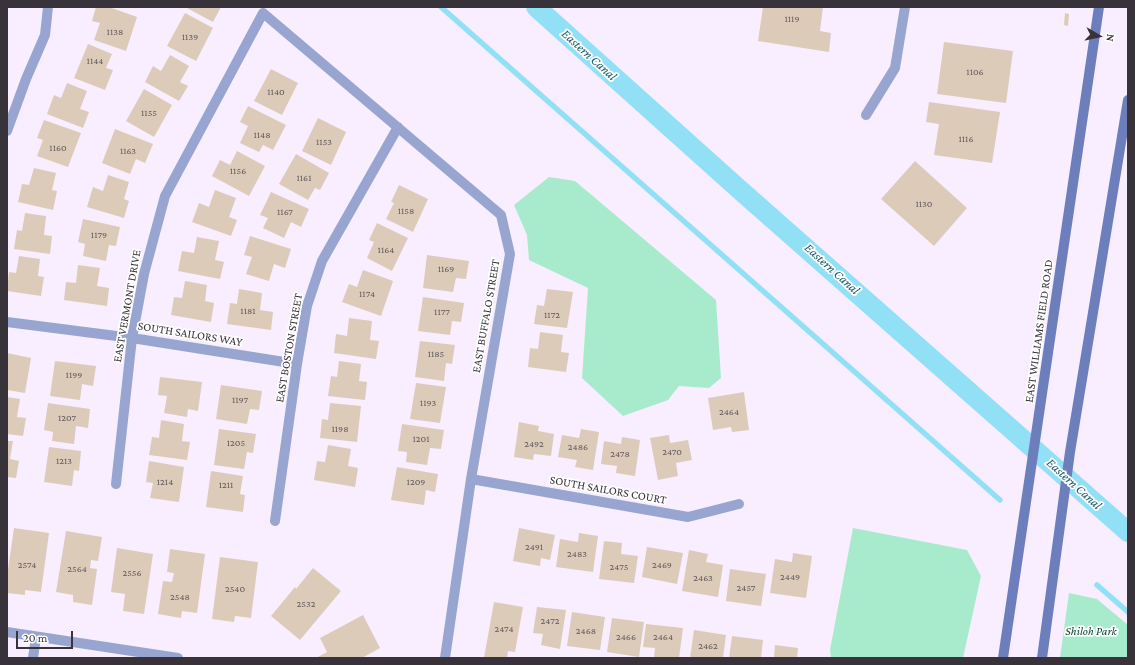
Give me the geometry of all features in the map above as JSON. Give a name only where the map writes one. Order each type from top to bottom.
[{"type":"main road","name":"EAST WILLIAMS FIELD ROAD","points":[[1003,658],[1099,7]]},
{"type":"main road","points":[[1042,658],[1070,452],[1128,100]]},
{"type":"street","points":[[7,131],[26,79],[45,34],[48,7]]},
{"type":"street","points":[[866,115],[895,68],[905,7]]},
{"type":"street","name":"EAST BUFFALO STREET","points":[[263,13],[500,215],[510,254],[471,479],[446,658]]},
{"type":"street","name":"EAST VERMONT DRIVE","points":[[116,484],[132,338],[144,274],[165,196],[263,13]]},
{"type":"street","name":"EAST BOSTON STREET","points":[[275,521],[297,364],[307,306],[322,261],[398,127]]},
{"type":"street","name":"SOUTH SAILORS WAY","points":[[7,322],[132,338],[297,364]]},
{"type":"street","name":"SOUTH SAILORS COURT","points":[[471,479],[688,517],[739,504]]},
{"type":"street","points":[[7,632],[178,658]]},
{"type":"street","points":[[33,658],[36,637]]},
{"type":"green space","points":[[549,177],[575,181],[716,300],[721,378],[709,388],[679,386],[668,400],[623,416],[582,378],[588,288],[529,260],[527,235],[514,205]]},
{"type":"green space","points":[[853,528],[967,550],[981,576],[963,658],[831,658],[830,650]]},
{"type":"green space","name":"Shiloh Park","points":[[1069,593],[1097,599],[1128,625],[1128,658],[1060,658]]},
{"type":"building","points":[[96,7],[109,7],[137,17],[126,51],[94,40],[100,23],[92,21]]},
{"type":"building","points":[[185,7],[221,7],[213,22]]},
{"type":"building","points":[[763,7],[823,7],[820,31],[831,33],[829,52],[758,41]]},
{"type":"building","points":[[185,13],[213,28],[196,61],[167,46]]},
{"type":"building","points":[[1065,13],[1069,14],[1068,26],[1064,25]]},
{"type":"building","points":[[944,42],[1013,51],[1006,103],[937,94]]},
{"type":"building","points":[[88,44],[112,54],[106,68],[113,70],[105,90],[74,78]]},
{"type":"building","points":[[170,55],[189,66],[180,82],[188,86],[179,101],[145,82],[153,66],[161,71]]},
{"type":"building","points":[[271,69],[298,83],[282,115],[254,101]]},
{"type":"building","points":[[67,83],[87,91],[80,109],[89,112],[83,128],[47,114],[54,95],[61,98]]},
{"type":"building","points":[[144,89],[172,105],[154,137],[126,121]]},
{"type":"building","points":[[929,102],[1000,112],[992,163],[934,155],[939,124],[926,122]]},
{"type":"building","points":[[248,106],[286,125],[273,150],[263,145],[259,152],[240,143],[248,126],[240,122]]},
{"type":"building","points":[[318,118],[346,132],[331,165],[302,151]]},
{"type":"building","points":[[44,120],[81,133],[68,167],[37,156],[43,140],[37,138]]},
{"type":"building","points":[[115,129],[153,144],[145,163],[136,159],[130,174],[102,163]]},
{"type":"building","points":[[237,151],[265,166],[249,196],[212,176],[220,160],[230,165]]},
{"type":"building","points":[[296,154],[329,173],[320,190],[315,188],[308,200],[279,184]]},
{"type":"building","points":[[915,161],[967,208],[934,246],[881,199]]},
{"type":"building","points":[[34,168],[56,173],[52,190],[57,191],[53,210],[18,202],[22,184],[29,185]]},
{"type":"building","points":[[108,175],[129,182],[124,199],[129,201],[124,218],[87,207],[93,187],[103,191]]},
{"type":"building","points":[[399,185],[428,199],[413,232],[386,219],[394,203],[391,202]]},
{"type":"building","points":[[215,190],[236,198],[229,217],[237,220],[231,236],[192,222],[199,203],[209,207]]},
{"type":"building","points":[[271,192],[309,209],[301,227],[291,222],[284,238],[263,228],[268,218],[260,215]]},
{"type":"building","points":[[25,213],[46,216],[44,235],[52,236],[50,254],[14,249],[17,230],[22,231]]},
{"type":"building","points":[[83,219],[120,227],[116,246],[109,245],[106,261],[83,256],[85,244],[78,242]]},
{"type":"building","points":[[377,223],[408,238],[392,271],[367,258],[374,242],[369,240]]},
{"type":"building","points":[[250,236],[291,249],[285,268],[274,264],[269,281],[246,274],[252,257],[244,255]]},
{"type":"building","points":[[197,237],[219,241],[215,260],[224,262],[220,279],[178,271],[182,251],[194,253]]},
{"type":"building","points":[[427,255],[469,261],[466,279],[456,278],[453,292],[423,288]]},
{"type":"building","points":[[19,256],[40,259],[38,276],[44,277],[41,296],[7,291],[9,272],[16,273]]},
{"type":"building","points":[[78,265],[100,268],[97,286],[109,288],[107,306],[64,300],[66,282],[76,283]]},
{"type":"building","points":[[363,270],[393,281],[381,316],[342,302],[349,284],[357,287]]},
{"type":"building","points":[[185,281],[207,285],[205,301],[214,303],[211,322],[171,315],[174,297],[182,298]]},
{"type":"building","points":[[239,289],[262,293],[260,310],[273,312],[271,330],[227,324],[230,303],[237,304]]},
{"type":"building","points":[[547,289],[573,292],[567,328],[534,324],[537,305],[544,306]]},
{"type":"building","points":[[423,297],[464,303],[461,322],[452,321],[450,335],[418,331]]},
{"type":"building","points":[[349,318],[372,321],[370,340],[379,341],[376,359],[334,353],[336,334],[347,336]]},
{"type":"building","points":[[540,332],[563,335],[561,352],[569,353],[566,372],[528,367],[530,348],[538,349]]},
{"type":"building","points":[[420,341],[455,345],[452,364],[446,363],[444,381],[415,377]]},
{"type":"building","points":[[7,353],[31,358],[25,393],[7,390]]},
{"type":"building","points":[[55,361],[96,366],[93,386],[82,384],[80,400],[50,396]]},
{"type":"building","points":[[339,361],[361,364],[359,381],[367,382],[365,400],[328,396],[331,376],[337,377]]},
{"type":"building","points":[[160,377],[202,382],[198,411],[188,409],[187,417],[164,413],[167,396],[158,395]]},
{"type":"building","points":[[416,383],[446,387],[440,423],[410,419]]},
{"type":"building","points":[[221,385],[262,391],[259,410],[250,409],[247,424],[216,419]]},
{"type":"building","points":[[744,392],[749,430],[732,432],[731,427],[713,430],[708,398]]},
{"type":"building","points":[[7,397],[20,399],[17,417],[26,418],[23,436],[7,434]]},
{"type":"building","points":[[48,403],[90,409],[88,428],[76,426],[74,444],[52,441],[53,432],[44,430]]},
{"type":"building","points":[[330,403],[361,406],[357,442],[320,438],[322,419],[328,420]]},
{"type":"building","points":[[161,420],[184,424],[182,441],[190,442],[187,460],[149,455],[152,437],[159,438]]},
{"type":"building","points":[[519,422],[539,426],[538,431],[554,434],[551,456],[534,454],[533,460],[514,457]]},
{"type":"building","points":[[402,424],[444,430],[441,449],[430,448],[427,465],[406,462],[407,452],[398,451]]},
{"type":"building","points":[[219,429],[256,434],[253,453],[247,452],[244,469],[214,465]]},
{"type":"building","points":[[581,429],[599,432],[593,470],[575,467],[577,460],[558,457],[562,435],[579,438]]},
{"type":"building","points":[[669,435],[670,443],[688,440],[692,460],[676,463],[678,476],[658,480],[650,438]]},
{"type":"building","points":[[622,437],[640,440],[635,476],[616,473],[617,466],[601,464],[604,441],[621,444]]},
{"type":"building","points":[[7,441],[13,441],[10,459],[19,461],[16,478],[7,477]]},
{"type":"building","points":[[328,445],[351,449],[348,466],[358,468],[355,487],[314,480],[317,461],[325,462]]},
{"type":"building","points":[[49,447],[81,451],[79,471],[74,470],[72,486],[44,482]]},
{"type":"building","points":[[149,461],[184,467],[179,502],[150,498],[153,483],[146,482]]},
{"type":"building","points":[[397,467],[438,474],[435,492],[426,490],[424,505],[391,500]]},
{"type":"building","points":[[211,471],[243,476],[240,494],[245,495],[243,512],[206,507]]},
{"type":"building","points":[[14,528],[49,533],[41,592],[25,590],[25,595],[7,593],[7,576]]},
{"type":"building","points":[[519,528],[555,535],[550,560],[541,558],[540,566],[513,561]]},
{"type":"building","points":[[66,531],[102,537],[98,561],[91,560],[90,568],[97,569],[92,605],[73,602],[73,595],[56,592]]},
{"type":"building","points":[[579,533],[598,536],[593,572],[556,567],[560,539],[578,542]]},
{"type":"building","points":[[604,541],[622,543],[621,554],[638,556],[634,583],[599,579]]},
{"type":"building","points":[[647,547],[683,553],[677,584],[642,577]]},
{"type":"building","points":[[117,548],[153,554],[144,614],[123,611],[125,594],[111,592]]},
{"type":"building","points":[[170,549],[205,554],[197,613],[182,611],[181,618],[158,614],[163,581],[172,582],[174,573],[167,572]]},
{"type":"building","points":[[689,550],[708,554],[706,562],[723,565],[718,597],[682,591]]},
{"type":"building","points":[[793,553],[812,556],[806,598],[770,593],[775,559],[792,562]]},
{"type":"building","points":[[220,557],[258,562],[251,618],[235,616],[234,622],[212,619]]},
{"type":"building","points":[[313,568],[341,591],[300,640],[271,616]]},
{"type":"building","points":[[730,569],[766,574],[761,606],[726,601]]},
{"type":"building","points":[[494,602],[523,607],[515,652],[508,651],[507,658],[484,658]]},
{"type":"building","points":[[537,607],[566,610],[560,649],[541,645],[543,634],[533,633]]},
{"type":"building","points":[[572,612],[605,617],[600,650],[567,646]]},
{"type":"building","points":[[363,615],[380,648],[362,658],[316,658],[327,652],[320,638]]},
{"type":"building","points":[[612,618],[644,622],[639,657],[607,652]]},
{"type":"building","points":[[646,624],[683,628],[679,658],[654,658],[655,648],[643,647]]},
{"type":"building","points":[[694,630],[726,635],[723,658],[690,658]]},
{"type":"building","points":[[732,636],[763,640],[761,658],[729,658]]},
{"type":"building","points":[[775,645],[798,648],[797,658],[774,658]]},
{"type":"waterway","points":[[441,7],[1000,500]]},
{"type":"waterway","name":"Eastern Canal","points":[[536,7],[740,190],[1128,532]]},
{"type":"waterway","points":[[1097,585],[1128,612]]}]
